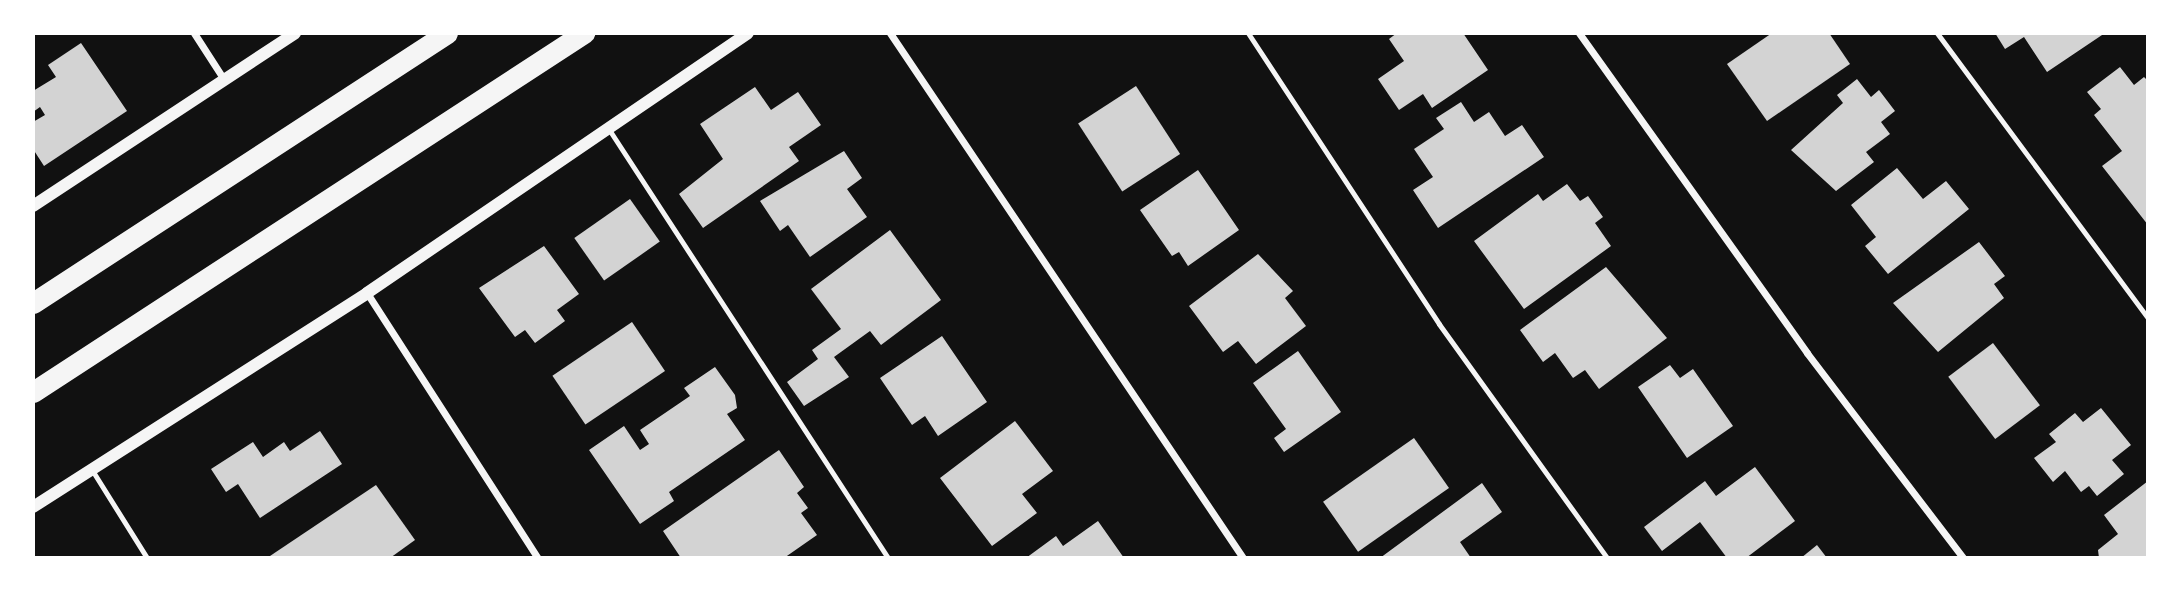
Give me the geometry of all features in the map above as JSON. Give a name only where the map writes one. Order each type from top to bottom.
[{"type":"highway","points":[[33,303],[447,33]]},
{"type":"highway","points":[[33,392],[584,33]]},
{"type":"street","points":[[194,33],[223,78]]},
{"type":"street","points":[[33,206],[223,78],[295,33]]},
{"type":"street","points":[[33,507],[367,293],[610,131],[748,33]]},
{"type":"street","points":[[890,33],[1243,558]]},
{"type":"street","points":[[1579,33],[1807,353],[1963,558]]},
{"type":"street","points":[[367,293],[538,558]]},
{"type":"lane","points":[[1248,33],[1439,324],[1607,558]]},
{"type":"lane","points":[[1937,33],[2148,318]]},
{"type":"lane","points":[[610,131],[888,558]]},
{"type":"lane","points":[[92,470],[147,558]]},
{"type":"building","points":[[1397,33],[1463,33],[1488,70],[1432,108],[1423,94],[1399,110],[1378,79],[1404,61],[1389,39]]},
{"type":"building","points":[[1772,33],[1829,33],[1850,64],[1767,121],[1727,64]]},
{"type":"building","points":[[1995,33],[2105,33],[2047,72],[2024,37],[2005,49]]},
{"type":"building","points":[[81,43],[127,111],[44,166],[33,149],[33,122],[45,115],[40,107],[33,112],[33,91],[56,77],[48,65]]},
{"type":"building","points":[[2120,67],[2134,85],[2144,77],[2148,81],[2148,225],[2102,166],[2122,151],[2094,115],[2101,109],[2087,92]]},
{"type":"building","points":[[1857,79],[1871,97],[1879,90],[1895,111],[1881,122],[1890,134],[1866,152],[1874,162],[1836,191],[1791,150],[1843,103],[1837,95]]},
{"type":"building","points":[[1136,86],[1180,154],[1122,192],[1078,124]]},
{"type":"building","points":[[755,87],[771,110],[798,92],[821,125],[789,147],[799,161],[703,228],[679,194],[723,159],[700,124]]},
{"type":"building","points":[[1461,102],[1474,122],[1489,112],[1505,136],[1522,125],[1544,157],[1438,228],[1413,190],[1433,177],[1414,149],[1444,129],[1436,118]]},
{"type":"building","points":[[844,151],[862,178],[847,189],[867,217],[810,257],[788,225],[780,231],[760,201]]},
{"type":"building","points":[[1897,168],[1923,199],[1946,181],[1969,209],[1888,274],[1865,246],[1876,237],[1851,205]]},
{"type":"building","points":[[1198,170],[1239,230],[1188,266],[1179,252],[1172,256],[1140,210]]},
{"type":"building","points":[[1567,184],[1580,201],[1588,196],[1603,217],[1595,223],[1611,246],[1524,309],[1474,241],[1538,194],[1543,201]]},
{"type":"building","points":[[630,199],[660,242],[604,281],[574,238]]},
{"type":"building","points":[[890,230],[941,300],[881,345],[870,331],[834,357],[849,377],[804,406],[787,382],[818,359],[812,350],[841,329],[811,289]]},
{"type":"building","points":[[1979,242],[2005,276],[1994,284],[2004,298],[1938,352],[1893,303]]},
{"type":"building","points":[[544,246],[579,294],[557,310],[565,321],[535,343],[525,330],[515,337],[479,288]]},
{"type":"building","points":[[1258,254],[1293,291],[1285,298],[1306,326],[1256,364],[1238,341],[1223,352],[1189,306]]},
{"type":"building","points":[[1606,267],[1667,338],[1599,389],[1585,370],[1573,378],[1555,353],[1543,362],[1520,330]]},
{"type":"building","points":[[632,322],[665,371],[585,425],[552,376]]},
{"type":"building","points":[[942,336],[987,402],[938,436],[925,416],[912,425],[880,378]]},
{"type":"building","points":[[1993,343],[2040,405],[1995,439],[1948,377]]},
{"type":"building","points":[[1298,351],[1341,412],[1284,452],[1274,438],[1286,429],[1253,383]]},
{"type":"building","points":[[1670,365],[1680,378],[1693,369],[1733,426],[1687,458],[1638,387]]},
{"type":"building","points":[[715,367],[735,395],[737,408],[727,414],[745,440],[669,492],[674,501],[640,524],[589,450],[624,426],[640,450],[649,444],[640,430],[690,396],[684,388]]},
{"type":"building","points":[[2101,408],[2131,445],[2112,460],[2124,474],[2097,496],[2089,486],[2081,492],[2065,471],[2053,482],[2034,458],[2056,442],[2049,434],[2075,413],[2083,422]]},
{"type":"building","points":[[1015,421],[1053,471],[1022,494],[1037,513],[992,546],[940,478]]},
{"type":"building","points":[[320,431],[342,464],[260,518],[238,484],[226,492],[211,469],[253,442],[263,457],[284,442],[290,451]]},
{"type":"building","points":[[1414,438],[1449,488],[1358,552],[1323,502]]},
{"type":"building","points":[[779,450],[804,487],[797,493],[808,508],[801,513],[817,535],[784,558],[681,558],[663,531]]},
{"type":"building","points":[[1755,467],[1795,521],[1746,558],[1727,558],[1700,522],[1662,551],[1644,527],[1705,481],[1716,496]]},
{"type":"building","points":[[2148,481],[2148,558],[2099,558],[2098,550],[2118,534],[2104,515]]},
{"type":"building","points":[[1482,483],[1502,512],[1460,542],[1471,558],[1380,558]]},
{"type":"building","points":[[376,485],[415,540],[390,558],[267,558]]},
{"type":"building","points":[[1098,521],[1124,558],[1026,558],[1056,536],[1063,546]]},
{"type":"building","points":[[1817,545],[1827,558],[1801,558]]}]
